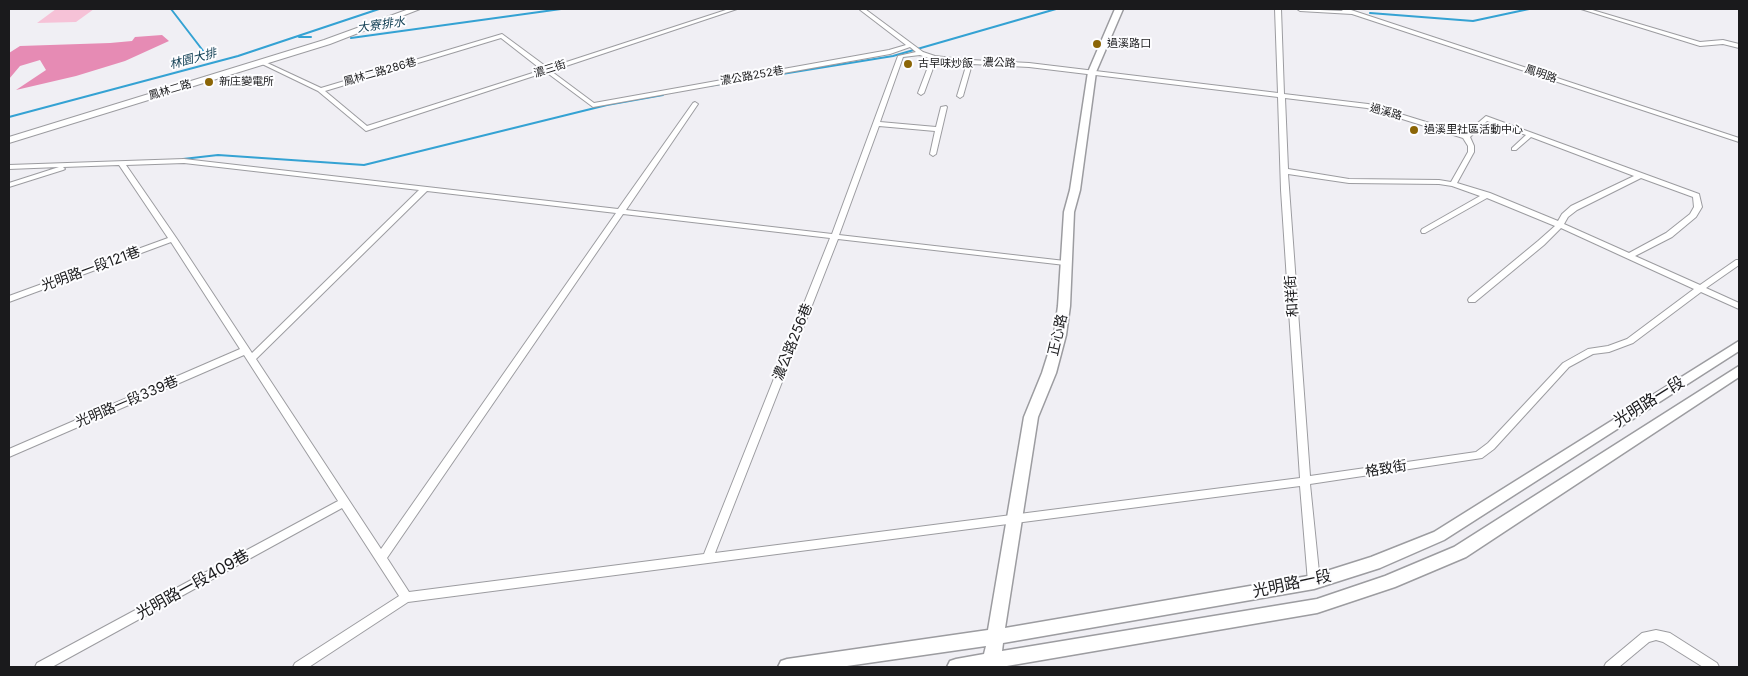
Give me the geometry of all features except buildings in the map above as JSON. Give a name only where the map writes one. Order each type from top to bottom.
[{"type":"main road","name":"鳳林二路","points":[[9,133],[292,47],[400,9]]},
{"type":"main road","name":"鳳林二路","points":[[9,140],[353,33],[416,9]]},
{"type":"street","name":"濃三街","points":[[320,90],[366,129],[734,9]]},
{"type":"street","name":"濃公路","points":[[862,9],[917,49],[934,58],[1092,72]]},
{"type":"street","name":"正心路","points":[[992,665],[1013,519],[1032,417],[1049,374],[1060,335],[1064,306],[1069,212],[1075,190],[1092,72],[1119,9]]},
{"type":"street","name":"和祥街","points":[[1278,9],[1284,171],[1304,481],[1314,582]]},
{"type":"street","points":[[1300,9],[1358,14]]},
{"type":"street","name":"鳳明路","points":[[1343,9],[1739,140]]},
{"type":"street","points":[[1584,9],[1700,44],[1723,42],[1739,46]]},
{"type":"street","name":"鳳林二路286巷","points":[[320,90],[502,36],[548,70]]},
{"type":"street","name":"濃公路252巷","points":[[548,70],[593,105],[890,52],[917,49]]},
{"type":"street","name":"濃公路256巷","points":[[707,559],[835,236],[901,56],[917,49]]},
{"type":"street","points":[[921,93],[934,58]]},
{"type":"street","points":[[261,62],[320,90]]},
{"type":"street","points":[[960,96],[970,62]]},
{"type":"street","name":"過溪路","points":[[1092,72],[1380,109],[1466,137]]},
{"type":"street","points":[[381,558],[695,104]]},
{"type":"street","points":[[933,154],[944,106]]},
{"type":"street","points":[[1453,184],[1471,152],[1471,146],[1466,137],[1486,118],[1696,196],[1698,207],[1693,215],[1669,235],[1629,256]]},
{"type":"street","points":[[876,124],[938,129]]},
{"type":"street","points":[[1514,149],[1531,134]]},
{"type":"street","points":[[9,167],[184,161],[622,210],[1065,263]]},
{"type":"street","points":[[120,163],[173,239],[406,597],[299,667]]},
{"type":"street","points":[[9,185],[73,165]]},
{"type":"street","points":[[1284,171],[1349,181],[1439,182],[1453,184],[1560,225],[1739,306]]},
{"type":"street","points":[[1472,300],[1560,225],[1565,216],[1574,208],[1641,175]]},
{"type":"street","points":[[251,359],[426,188]]},
{"type":"street","points":[[1425,231],[1487,196]]},
{"type":"street","name":"光明路一段121巷","points":[[9,299],[173,239]]},
{"type":"street","name":"格致街","points":[[406,597],[1304,481],[1478,455],[1491,446],[1566,365],[1590,351],[1609,349],[1630,341],[1700,288],[1739,262]]},
{"type":"street","name":"光明路一段","points":[[787,667],[995,637],[1314,582],[1374,563],[1439,536],[1739,344]]},
{"type":"street","name":"光明路一段339巷","points":[[9,453],[246,350]]},
{"type":"street","name":"光明路一段","points":[[956,667],[992,665],[1316,606],[1389,582],[1460,552],[1739,371]]},
{"type":"street","name":"光明路一段409巷","points":[[41,667],[344,502]]},
{"type":"street","points":[[1610,667],[1646,637],[1656,635],[1666,637],[1713,667]]},
{"type":"shaded area","points":[[56,9],[94,9],[76,22],[37,23]]},
{"type":"shaded area","points":[[162,35],[169,41],[125,61],[76,76],[16,90],[46,70],[40,60],[20,66],[9,79],[9,53],[20,46],[110,43],[132,41],[135,37]]},
{"type":"waterway","points":[[171,9],[204,52]]},
{"type":"waterway","name":"林園大排","points":[[9,117],[238,56],[379,9]]},
{"type":"waterway","name":"大寮排水","points":[[351,38],[561,9]]},
{"type":"waterway","points":[[708,86],[893,56],[1056,9]]},
{"type":"waterway","points":[[1328,9],[1335,9]]},
{"type":"waterway","points":[[1370,13],[1473,21],[1529,9]]},
{"type":"waterway","name":"林園大排","points":[[299,37],[311,37]]},
{"type":"waterway","points":[[183,159],[218,155],[364,165],[607,105],[663,95]]},
{"type":"place","name":"過溪路口","points":[[1097,44]]},
{"type":"place","name":"古早味炒飯","points":[[908,64]]},
{"type":"place","name":"新庄變電所","points":[[209,82]]},
{"type":"place","name":"過溪里社區活動中心","points":[[1414,130]]}]
